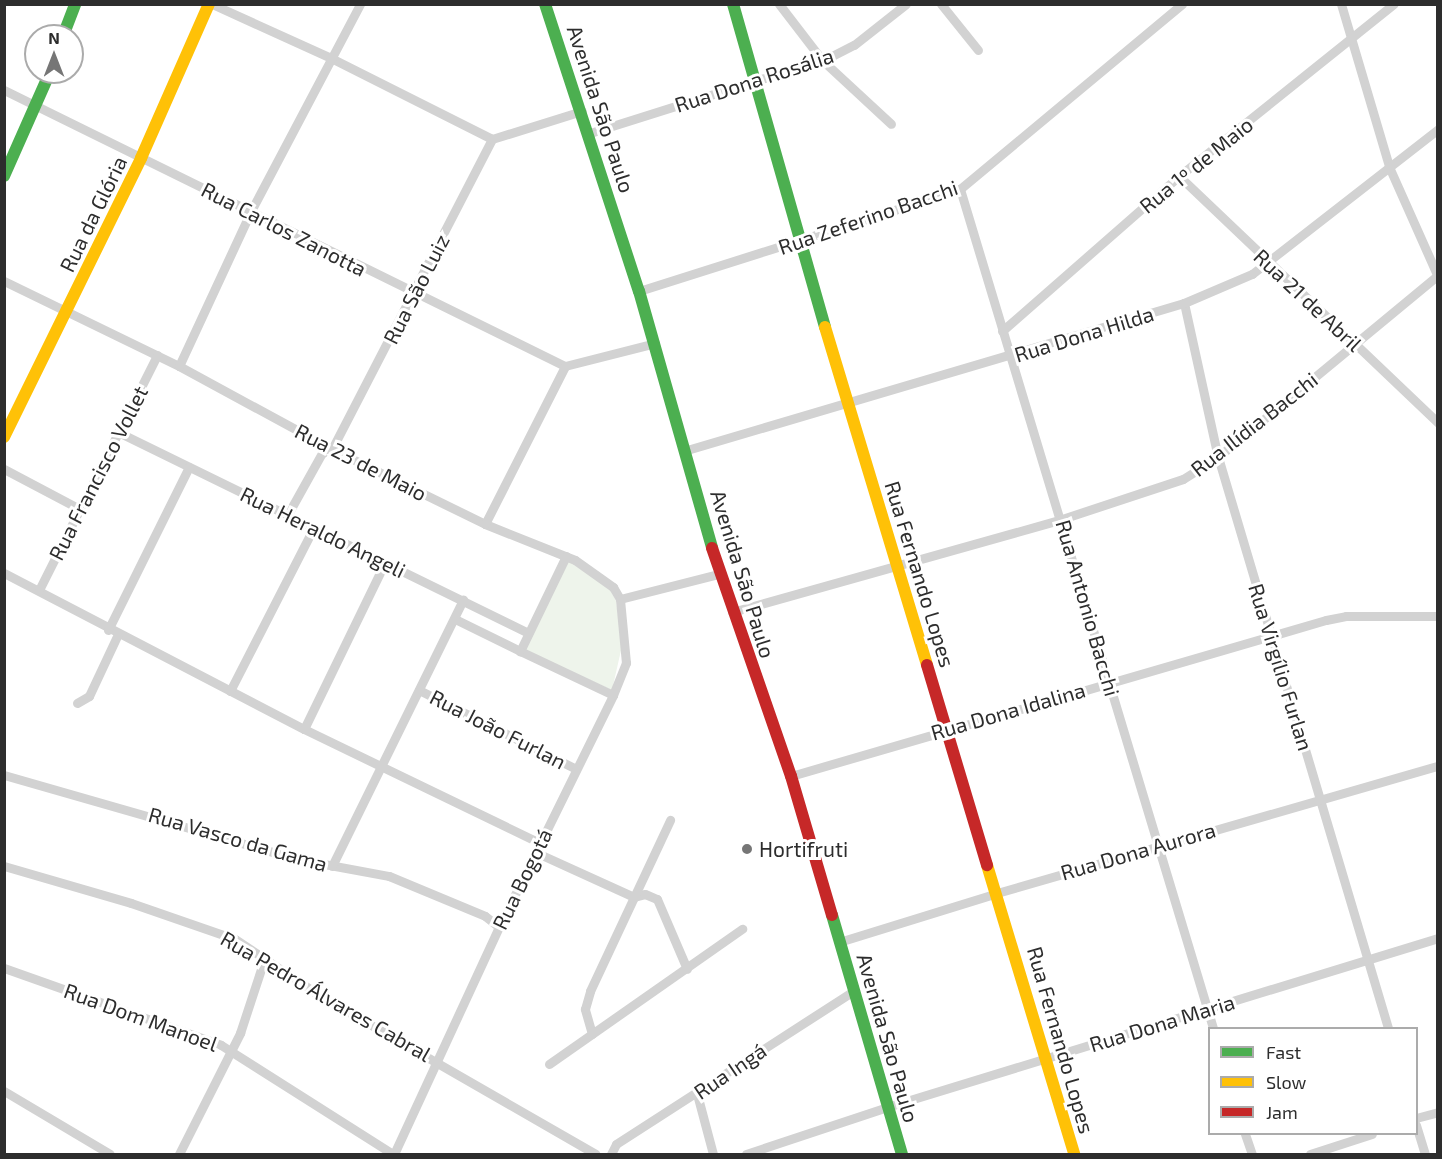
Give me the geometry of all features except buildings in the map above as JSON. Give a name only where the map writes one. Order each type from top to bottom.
[{"type":"main road","points":[[68,24],[75,4]]},
{"type":"main road","name":"Rua da Glória","points":[[4,437],[141,158],[210,4]]},
{"type":"main road","name":"Avenida São Paulo","points":[[546,4],[590,133],[655,343],[687,450],[719,574],[791,776],[902,1155]]},
{"type":"main road","name":"Rua Fernando Lopes","points":[[733,4],[799,240],[997,892],[1074,1155]]},
{"type":"main road","points":[[4,176],[45,84]]},
{"type":"street","points":[[210,4],[331,58],[492,139],[582,111]]},
{"type":"street","points":[[179,366],[251,211],[360,4]]},
{"type":"street","points":[[779,4],[822,60],[891,124]]},
{"type":"street","name":"Rua Dona Rosália","points":[[590,133],[822,60],[854,45],[906,4]]},
{"type":"street","points":[[941,4],[978,50]]},
{"type":"street","name":"Rua Zeferino Bacchi","points":[[639,291],[960,189],[1182,4]]},
{"type":"street","points":[[1341,4],[1390,169],[1437,276]]},
{"type":"street","name":"Rua 1º de Maio","points":[[1002,331],[1179,176],[1395,4]]},
{"type":"street","name":"Rua Carlos Zanotta","points":[[4,90],[414,294],[565,366]]},
{"type":"street","name":"Rua Dona Hilda","points":[[687,450],[1008,357],[1184,303],[1252,274],[1264,262],[1390,169],[1437,129]]},
{"type":"street","name":"Rua São Luiz","points":[[288,514],[322,453],[332,449],[492,139]]},
{"type":"street","name":"Rua 21 de Abril","points":[[1179,176],[1264,262],[1355,343],[1437,423]]},
{"type":"street","name":"Rua Antonio Bacchi","points":[[960,189],[1008,357],[1062,519],[1212,1027]]},
{"type":"street","name":"Rua Ilídia Bacchi","points":[[732,612],[1062,519],[1183,479],[1218,457],[1437,276]]},
{"type":"street","name":"Rua 23 de Maio","points":[[4,281],[158,355],[332,449],[485,524],[566,556],[600,576],[620,598]]},
{"type":"street","name":"Rua Virgílio Furlan","points":[[1184,303],[1218,457],[1387,1027]]},
{"type":"street","points":[[485,524],[565,366],[655,343]]},
{"type":"street","name":"Rua Francisco Vollet","points":[[39,590],[158,355]]},
{"type":"street","name":"Rua Heraldo Angeli","points":[[118,432],[528,633]]},
{"type":"street","points":[[108,630],[189,467]]},
{"type":"street","points":[[4,469],[80,508]]},
{"type":"street","points":[[230,691],[314,527]]},
{"type":"street","points":[[520,651],[566,556]]},
{"type":"street","points":[[304,729],[385,562]]},
{"type":"street","points":[[4,573],[39,590],[108,630],[304,729],[540,843]]},
{"type":"street","points":[[620,598],[719,574]]},
{"type":"street","name":"Rua Bogotá","points":[[393,1155],[498,927],[613,695],[626,663],[620,598]]},
{"type":"street","points":[[332,866],[463,600]]},
{"type":"street","name":"Rua Dona Idalina","points":[[791,776],[946,728],[1346,616],[1437,616]]},
{"type":"street","points":[[455,619],[613,695]]},
{"type":"street","points":[[77,703],[89,696],[118,634]]},
{"type":"street","name":"Rua João Furlan","points":[[419,690],[576,769]]},
{"type":"street","name":"Rua Dona Aurora","points":[[839,942],[997,892],[1437,766]]},
{"type":"street","name":"Rua Vasco da Gama","points":[[7,779],[332,866],[410,883],[485,916],[498,927]]},
{"type":"street","points":[[592,1034],[585,1009],[670,820]]},
{"type":"street","points":[[535,852],[634,897],[645,894],[657,899],[687,969]]},
{"type":"street","name":"Rua Pedro Álvares Cabral","points":[[4,866],[235,939],[319,994],[596,1155]]},
{"type":"street","points":[[549,1064],[687,969],[742,928]]},
{"type":"street","name":"Rua Dona Maria","points":[[746,1155],[887,1107],[1437,938]]},
{"type":"street","points":[[179,1155],[231,1051],[265,957]]},
{"type":"street","name":"Rua Dom Manoel","points":[[4,968],[151,1017],[231,1051],[393,1155]]},
{"type":"street","name":"Rua Ingá","points":[[611,1155],[616,1144],[697,1094],[853,991]]},
{"type":"street","points":[[4,1091],[110,1155]]},
{"type":"street","points":[[697,1094],[713,1155]]},
{"type":"street","points":[[1418,1117],[1437,1112]]},
{"type":"street","points":[[1418,1132],[1425,1155]]},
{"type":"street","points":[[1245,1135],[1252,1155]]},
{"type":"street","points":[[1310,1155],[1369,1135]]},
{"type":"shaded area","points":[[567,560],[610,589],[616,601],[622,646],[612,690],[524,650]]},
{"type":"traffic: fast","points":[[68,24],[75,4]]},
{"type":"traffic: fast","points":[[545,4],[639,291],[712,548]]},
{"type":"traffic: fast","points":[[733,4],[825,327]]},
{"type":"traffic: fast","points":[[4,176],[45,84]]},
{"type":"traffic: fast","points":[[832,915],[902,1154]]},
{"type":"traffic: slow","points":[[4,437],[141,158],[209,4]]},
{"type":"traffic: slow","points":[[825,327],[927,665]]},
{"type":"traffic: slow","points":[[987,865],[1074,1154]]},
{"type":"traffic: jam","points":[[712,548],[791,776],[832,915]]},
{"type":"traffic: jam","points":[[927,665],[987,865]]},
{"type":"place","name":"Hortifruti","points":[[747,849]]}]
